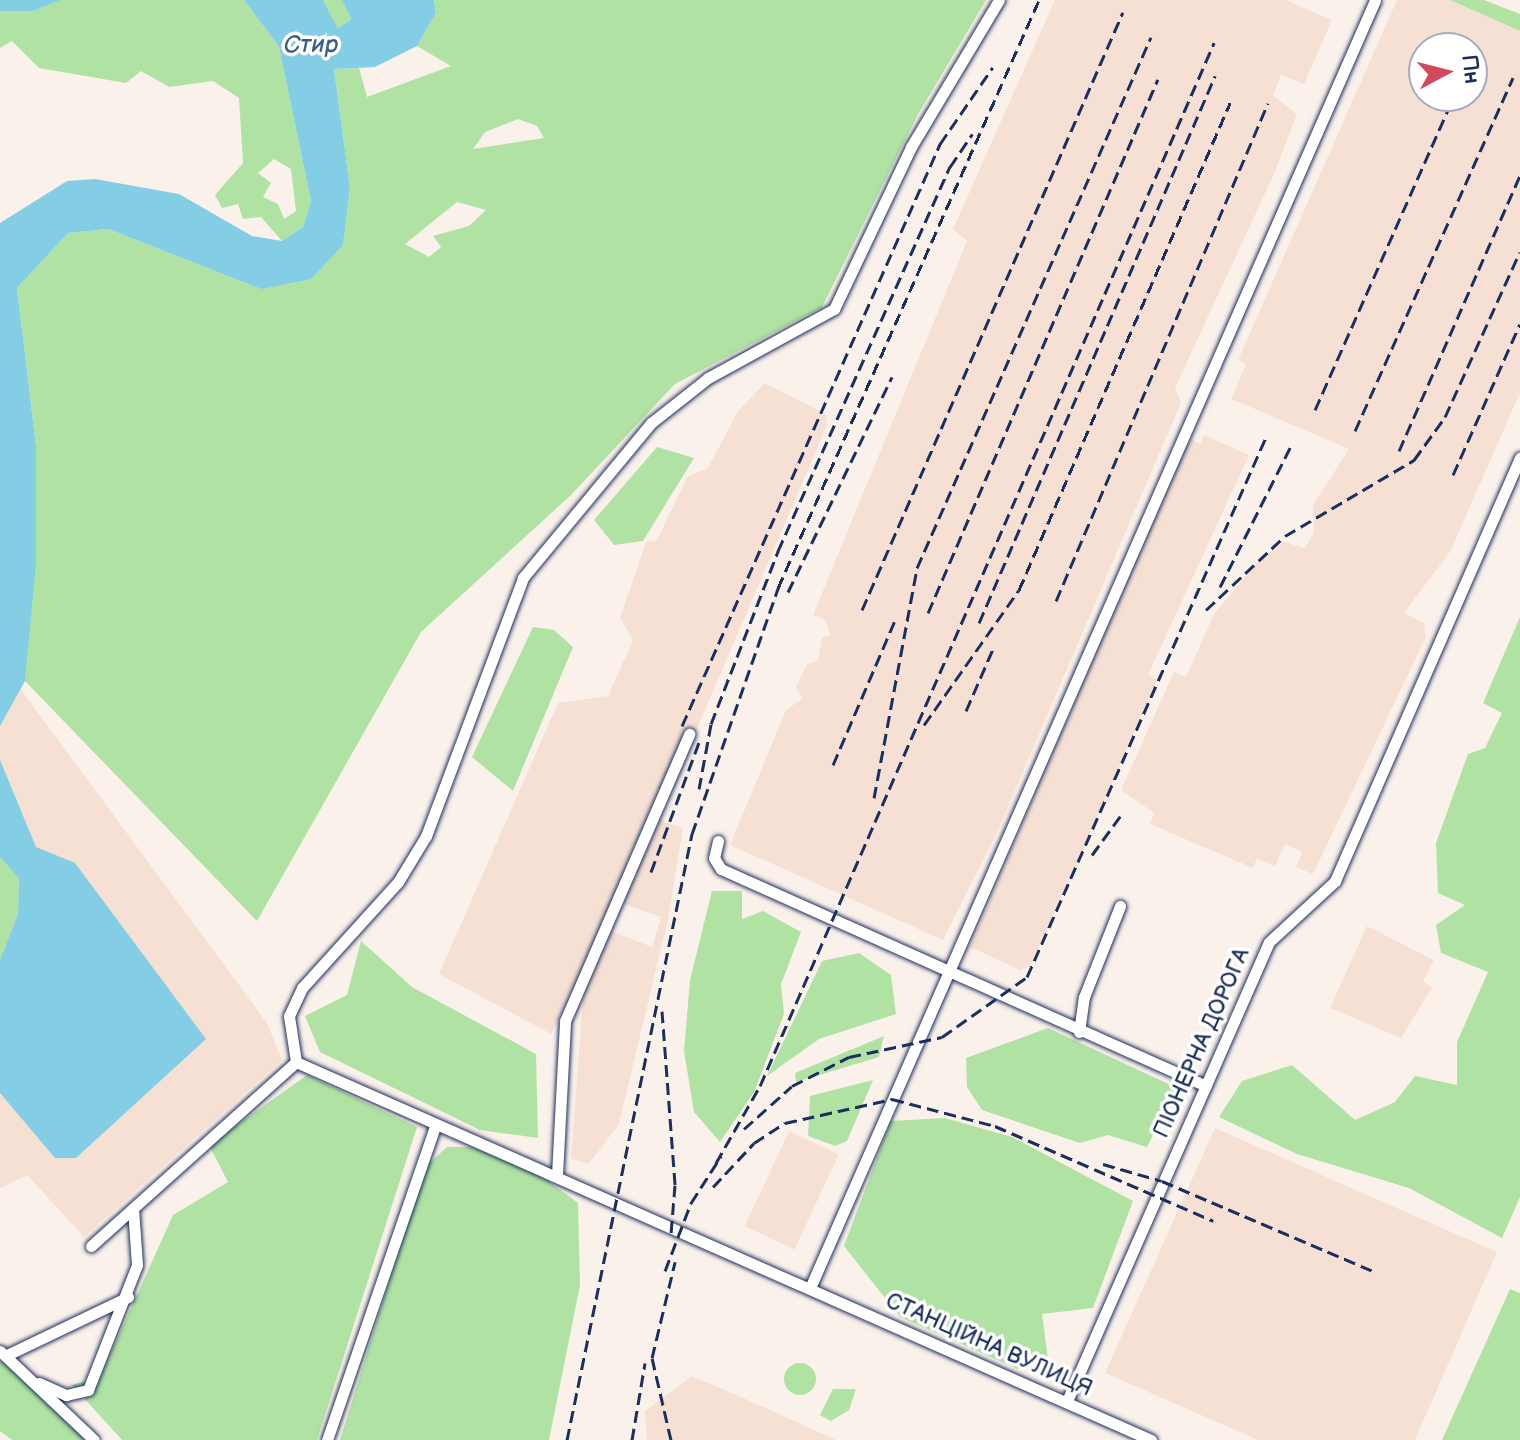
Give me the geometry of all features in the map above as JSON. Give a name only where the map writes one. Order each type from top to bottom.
[{"type":"street","points":[[91,1246],[296,1062],[289,1016],[302,988],[398,882],[426,836],[523,578],[651,423],[708,378],[834,309],[911,147],[999,0]]},
{"type":"street","points":[[810,1288],[945,970],[1375,0]]},
{"type":"street","name":"ПІОНЕРНА ДОРОГА","points":[[1067,1401],[1269,942],[1335,881],[1520,458]]},
{"type":"street","points":[[557,1175],[565,1021],[689,734]]},
{"type":"street","points":[[718,841],[714,858],[721,869],[1079,1032],[1206,1086]]},
{"type":"street","points":[[1079,1032],[1120,906]]},
{"type":"street","name":"СТАНЦІЙНА ВУЛИЦЯ","points":[[296,1062],[435,1127],[557,1175],[1151,1440]]},
{"type":"street","points":[[327,1440],[435,1127]]},
{"type":"street","points":[[39,1383],[66,1395],[88,1390],[128,1297],[137,1265],[133,1208]]},
{"type":"street","points":[[94,1440],[4,1352],[128,1297]]},
{"type":"shaded area","points":[[1055,0],[1286,0],[1332,20],[1304,84],[1281,75],[1273,96],[1297,114],[1274,174],[1175,388],[1181,403],[998,830],[943,940],[730,845],[786,710],[802,699],[796,687],[807,664],[818,660],[822,638],[830,635],[825,620],[813,615],[967,241],[953,229]]},
{"type":"shaded area","points":[[1397,0],[1450,0],[1520,31],[1520,393],[1450,552],[1404,613],[1424,623],[1426,637],[1313,874],[1296,867],[1302,852],[1285,844],[1275,866],[1257,858],[1253,868],[1150,824],[1154,813],[1121,790],[1174,672],[1186,677],[1214,614],[1260,559],[1284,542],[1305,548],[1314,532],[1313,505],[1349,449],[1231,399],[1246,364],[1238,360]]},
{"type":"shaded area","points":[[765,383],[826,414],[827,425],[694,736],[551,1034],[439,974],[558,703],[608,696],[633,640],[620,618],[646,542],[657,540],[687,477],[708,468],[738,411]]},
{"type":"shaded area","points":[[1204,435],[1249,455],[1148,675],[1157,680],[1098,815],[1030,967],[1020,970],[970,947],[1178,460],[1191,439],[1200,444]]},
{"type":"shaded area","points":[[19,687],[267,1023],[282,1060],[84,1237],[27,1175],[0,1188],[0,726]]},
{"type":"shaded area","points":[[659,820],[683,828],[668,919],[619,1124],[589,1164],[571,1159],[583,997],[611,931],[652,947],[661,917],[623,904]]},
{"type":"shaded area","points":[[1367,926],[1434,960],[1423,981],[1432,988],[1401,1038],[1330,1008]]},
{"type":"shaded area","points":[[1215,1128],[1497,1252],[1415,1440],[1258,1440],[1105,1373]]},
{"type":"shaded area","points":[[789,1131],[839,1154],[794,1249],[745,1226]]},
{"type":"shaded area","points":[[692,1376],[836,1440],[647,1440],[645,1411]]},
{"type":"green space","points":[[61,0],[244,0],[279,47],[311,201],[303,227],[282,241],[261,217],[243,219],[238,204],[222,208],[215,195],[243,163],[239,98],[213,81],[169,87],[141,71],[126,83],[39,68],[12,41],[0,48],[0,11],[33,11]],"holes":[[[274,159],[291,169],[296,211],[284,219],[278,204],[263,197],[271,183],[258,173]]]},
{"type":"green space","points":[[323,0],[342,0],[351,19],[338,30]]},
{"type":"green space","points":[[434,0],[986,0],[917,116],[822,307],[675,384],[570,496],[421,632],[257,921],[25,681],[36,446],[17,288],[68,233],[108,229],[261,289],[343,245],[350,188],[334,69],[359,68],[367,97],[451,66],[417,46],[436,13]],"holes":[[[518,119],[537,126],[544,138],[473,149],[485,132]],[[457,202],[486,210],[469,226],[433,236],[441,247],[429,257],[405,244]]]},
{"type":"green space","points":[[1450,0],[1484,0],[1520,14],[1520,31]]},
{"type":"green space","points":[[657,447],[694,458],[643,541],[614,545],[594,520]]},
{"type":"green space","points":[[1520,617],[1520,1197],[1502,1238],[1409,1188],[1297,1154],[1219,1117],[1242,1081],[1292,1065],[1355,1120],[1395,1102],[1415,1076],[1457,1085],[1457,1042],[1488,972],[1441,953],[1436,925],[1465,905],[1438,893],[1436,843],[1468,754],[1485,748],[1502,713],[1483,703]]},
{"type":"green space","points":[[533,627],[554,630],[573,647],[513,791],[472,757]]},
{"type":"green space","points":[[0,857],[19,877],[18,914],[0,960]]},
{"type":"green space","points":[[712,891],[742,891],[742,919],[763,911],[801,932],[781,984],[784,1014],[754,1092],[720,1142],[694,1112],[684,1051],[690,980]]},
{"type":"green space","points":[[361,941],[412,987],[536,1054],[538,1138],[480,1130],[320,1052],[305,1016],[347,995]]},
{"type":"green space","points":[[859,953],[891,975],[896,1014],[819,1039],[767,1076],[822,961]]},
{"type":"green space","points":[[1048,1028],[1177,1088],[1147,1147],[1108,1135],[1080,1143],[982,1110],[967,1087],[966,1058]]},
{"type":"green space","points":[[884,1036],[879,1057],[796,1082],[795,1073]]},
{"type":"green space","points":[[307,1075],[417,1127],[317,1440],[122,1440],[72,1385],[100,1377],[173,1215],[228,1182],[209,1145]]},
{"type":"green space","points":[[873,1080],[847,1141],[835,1146],[808,1136],[810,1096]]},
{"type":"green space","points":[[945,1118],[1012,1137],[1133,1201],[1093,1308],[1042,1314],[1048,1359],[1018,1369],[900,1317],[844,1246],[891,1121]]},
{"type":"green space","points":[[447,1147],[472,1147],[540,1175],[578,1203],[580,1285],[549,1440],[340,1440],[425,1167]]},
{"type":"green space","points":[[1510,1289],[1520,1293],[1520,1440],[1442,1440]]},
{"type":"green space","points":[[9,1359],[86,1440],[12,1440],[0,1431],[0,1362]]},
{"type":"green space","points":[[800,1363],[811,1368],[816,1379],[811,1390],[800,1395],[789,1390],[784,1379],[789,1368]]},
{"type":"green space","points":[[833,1389],[856,1389],[849,1410],[831,1421],[820,1415]]},
{"type":"water","points":[[0,0],[61,0],[33,11],[0,11]]},
{"type":"water","name":"Стир","points":[[244,0],[323,0],[338,29],[351,19],[342,0],[434,0],[436,13],[417,46],[375,67],[334,69],[350,188],[343,245],[311,279],[261,289],[108,229],[68,233],[17,288],[36,446],[36,563],[25,681],[0,726],[0,223],[67,181],[95,179],[179,194],[252,236],[282,241],[303,227],[311,201],[279,47]]},
{"type":"water","points":[[0,760],[36,847],[75,863],[206,1039],[76,1158],[55,1158],[0,1093],[0,960],[18,914],[19,878],[0,857]]},
{"type":"railway","points":[[567,1440],[692,834],[778,588],[1039,0]]},
{"type":"railway","points":[[862,610],[1123,12]]},
{"type":"railway","points":[[874,798],[917,568],[1151,37]]},
{"type":"railway","points":[[716,1163],[760,1086],[1214,43]]},
{"type":"railway","points":[[682,726],[940,144],[993,67]]},
{"type":"railway","points":[[979,623],[1215,76]]},
{"type":"railway","points":[[1355,431],[1513,78]]},
{"type":"railway","points":[[928,613],[1158,79]]},
{"type":"railway","points":[[924,725],[1019,590],[1230,103]]},
{"type":"railway","points":[[1056,601],[1268,103]]},
{"type":"railway","points":[[1315,410],[1447,112]]},
{"type":"railway","points":[[699,789],[711,724],[778,551],[950,167],[972,134]]},
{"type":"railway","points":[[1399,451],[1520,176]]},
{"type":"railway","points":[[1206,610],[1285,536],[1414,460],[1445,417],[1520,252]]},
{"type":"railway","points":[[1453,475],[1520,324]]},
{"type":"railway","points":[[788,592],[892,377]]},
{"type":"railway","points":[[744,1129],[792,1086],[849,1057],[942,1037],[1027,977],[1267,435]]},
{"type":"railway","points":[[1220,587],[1291,446]]},
{"type":"railway","points":[[833,765],[895,620]]},
{"type":"railway","points":[[966,711],[993,649]]},
{"type":"railway","points":[[651,872],[701,737]]},
{"type":"railway","points":[[1092,855],[1124,811]]},
{"type":"railway","points":[[662,1011],[675,1185],[671,1234]]},
{"type":"railway","points":[[713,1187],[754,1143],[785,1123],[892,1099],[995,1126],[1213,1221]]},
{"type":"railway","points":[[665,1271],[691,1203],[721,1156]]},
{"type":"railway","points":[[1103,1164],[1162,1181],[1373,1271]]},
{"type":"railway","points":[[671,1440],[652,1358],[675,1262]]},
{"type":"railway","points":[[632,1440],[645,1363]]}]
